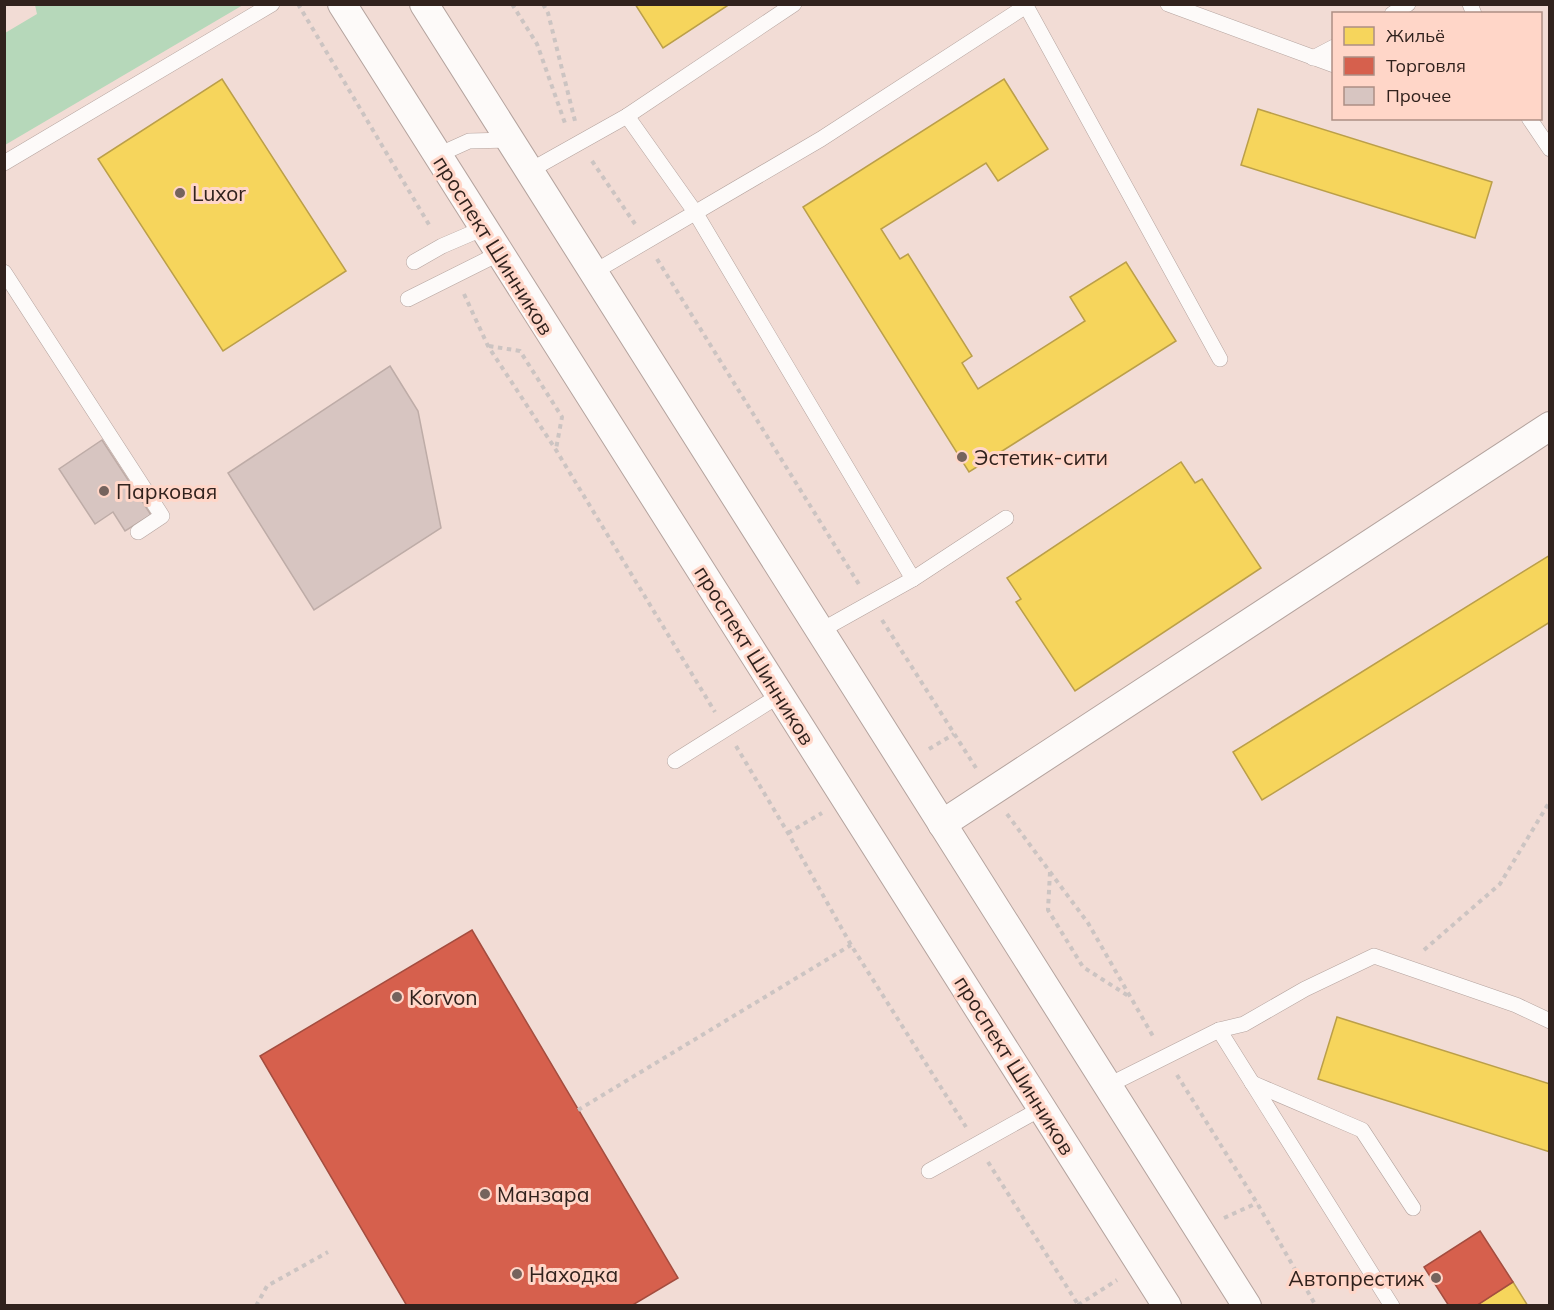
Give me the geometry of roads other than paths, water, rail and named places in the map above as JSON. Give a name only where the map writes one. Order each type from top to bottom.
[{"type":"street","name":"проспект Шинников","points":[[342,4],[1167,1305]]},
{"type":"street","points":[[424,4],[1246,1305]]},
{"type":"street","points":[[942,824],[1550,426]]},
{"type":"lane","points":[[4,163],[272,4]]},
{"type":"lane","points":[[529,171],[627,116],[794,4]]},
{"type":"lane","points":[[1168,4],[1332,64]]},
{"type":"lane","points":[[1395,12],[1408,4]]},
{"type":"lane","points":[[594,272],[821,139],[1025,5],[1220,359]]},
{"type":"lane","points":[[1313,58],[1332,48]]},
{"type":"lane","points":[[627,116],[695,212],[913,579]]},
{"type":"lane","points":[[1530,120],[1550,149]]},
{"type":"lane","points":[[438,155],[469,141],[510,140]]},
{"type":"lane","points":[[414,262],[442,246],[484,228]]},
{"type":"lane","points":[[408,299],[500,253]]},
{"type":"lane","points":[[4,272],[162,516],[138,531]]},
{"type":"lane","points":[[820,631],[913,579],[1006,519]]},
{"type":"lane","points":[[675,761],[780,695]]},
{"type":"lane","points":[[1107,1086],[1219,1030],[1244,1024],[1305,989],[1374,956],[1516,1005],[1550,1021]]},
{"type":"lane","points":[[1219,1030],[1392,1305]]},
{"type":"lane","points":[[1252,1083],[1362,1130],[1413,1208]]},
{"type":"lane","points":[[929,1171],[1042,1108]]},
{"type":"place","name":"Luxor","points":[[180,193]]},
{"type":"place","name":"Эстетик-сити","points":[[962,457]]},
{"type":"place","name":"Парковая","points":[[104,491]]},
{"type":"place","name":"Korvon","points":[[397,997]]},
{"type":"place","name":"Манзара","points":[[485,1194]]},
{"type":"place","name":"Находка","points":[[517,1274]]},
{"type":"place","name":"Автопрестиж","points":[[1436,1278]]}]
